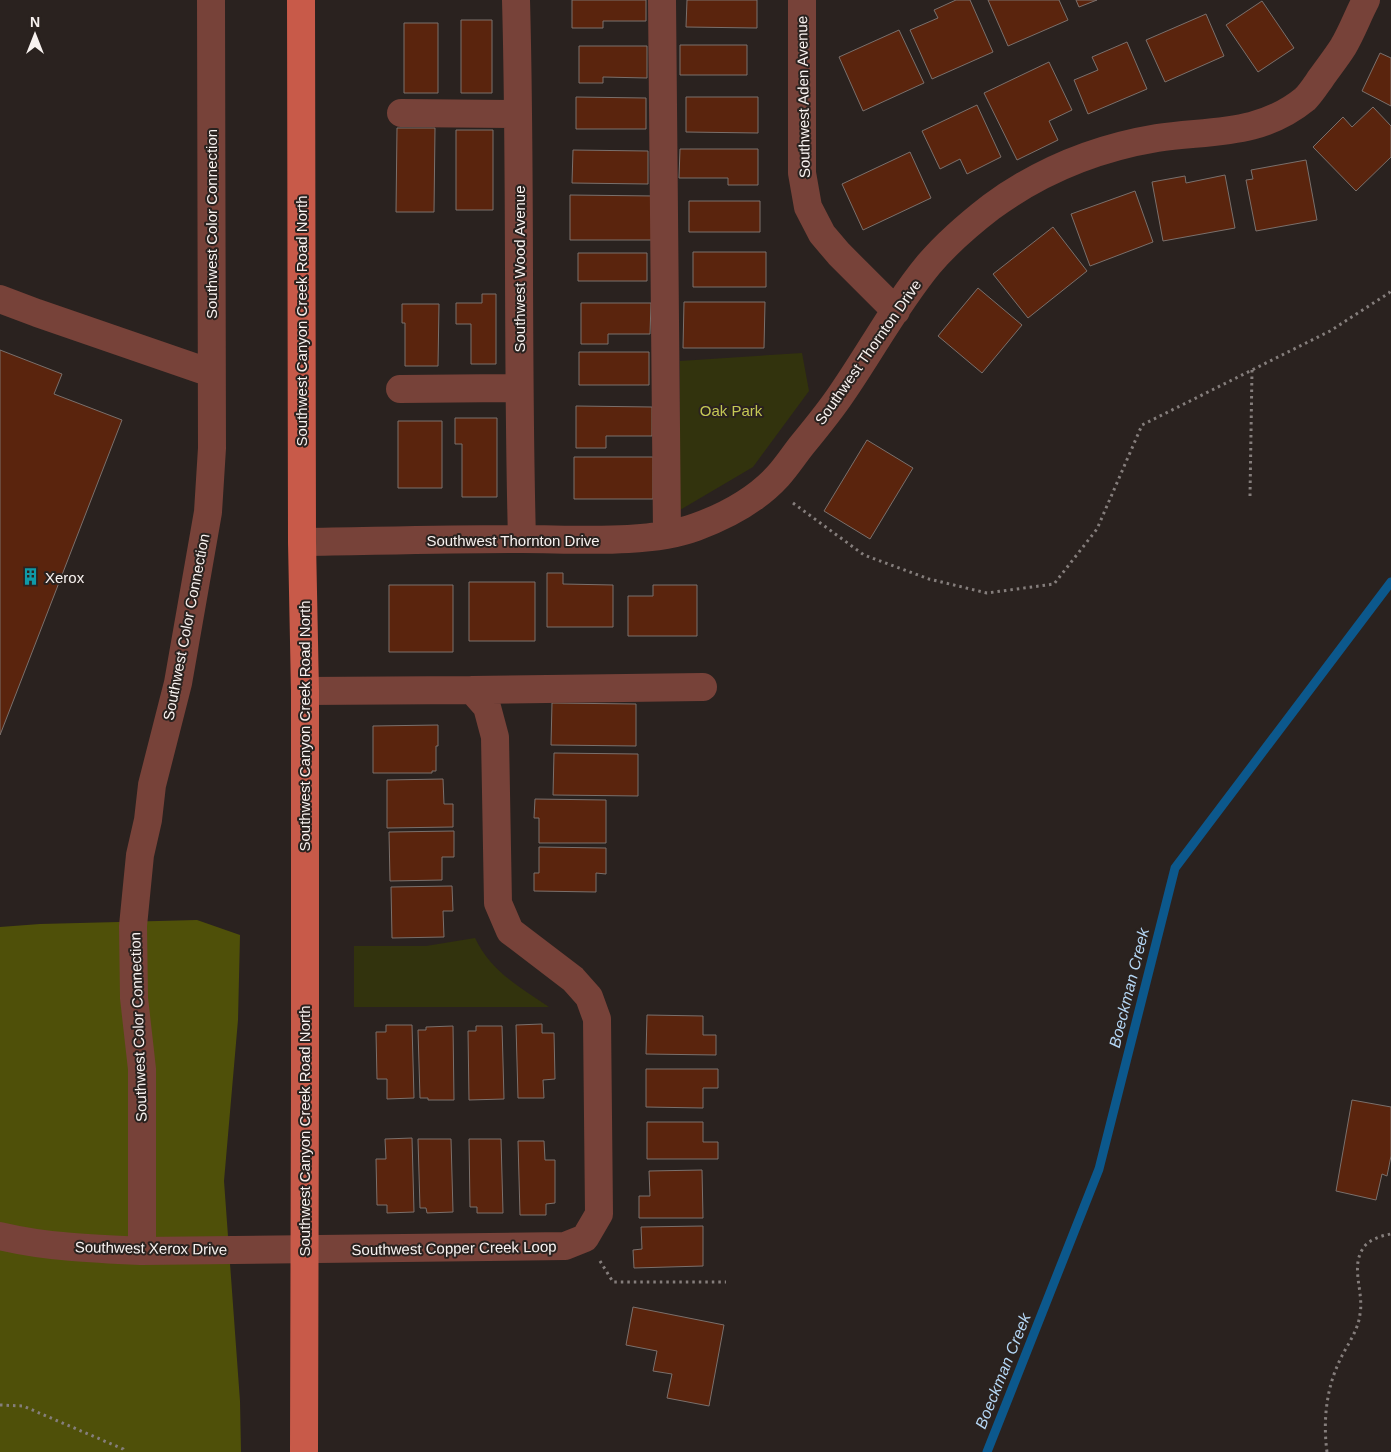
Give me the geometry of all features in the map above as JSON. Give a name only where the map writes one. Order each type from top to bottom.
[{"type":"main road","name":"Southwest Canyon Creek Road North","points":[[301,0],[305,1082],[304,1452]]},
{"type":"street","name":"Southwest Color Connection","points":[[142,1251],[142,1069],[134,998],[133,926],[140,855],[148,820],[152,786],[178,683],[208,512],[212,448],[211,0]]},
{"type":"street","name":"Southwest Wood Avenue","points":[[516,0],[522,539]]},
{"type":"street","points":[[662,0],[667,534]]},
{"type":"street","name":"Southwest Aden Avenue","points":[[802,0],[802,173],[808,207],[822,234],[838,254],[896,311]]},
{"type":"street","name":"Southwest Thornton Drive","points":[[302,542],[642,538],[693,528],[741,506],[778,476],[840,397],[928,266],[947,244],[991,207],[1036,179],[1083,157],[1106,149],[1157,138],[1234,130],[1260,124],[1284,114],[1308,97],[1343,46],[1366,0]]},
{"type":"street","points":[[401,114],[518,114]]},
{"type":"street","points":[[0,299],[211,373]]},
{"type":"street","points":[[400,389],[519,388]]},
{"type":"street","points":[[304,691],[703,687]]},
{"type":"street","points":[[472,690],[487,708],[495,737],[498,903],[510,931],[574,979],[589,997],[598,1019],[598,1214],[585,1238]]},
{"type":"street","name":"Southwest Xerox Drive","points":[[0,1236],[83,1249],[142,1251],[304,1249]]},
{"type":"street","name":"Southwest Copper Creek Loop","points":[[304,1249],[565,1246],[585,1238]]},
{"type":"path","points":[[791,501],[864,555],[929,579],[987,593],[1054,584],[1097,529],[1142,424],[1330,331],[1391,290]]},
{"type":"path","points":[[1250,496],[1252,370]]},
{"type":"path","points":[[1327,1452],[1326,1405],[1336,1369],[1355,1331],[1360,1315],[1358,1258],[1363,1248],[1371,1241],[1391,1234]]},
{"type":"path","points":[[585,1238],[613,1282],[726,1282]]},
{"type":"path","points":[[0,1405],[23,1406],[123,1448],[124,1452]]},
{"type":"green space","name":"Oak Park","points":[[802,353],[809,391],[753,467],[680,510],[680,361]]},
{"type":"green space","points":[[475,938],[498,970],[549,1007],[354,1007],[354,946],[426,946]]},
{"type":"shaded area","points":[[197,920],[240,935],[238,1020],[224,1181],[240,1401],[241,1452],[0,1452],[0,927],[40,924]]},
{"type":"building","points":[[572,0],[646,0],[646,21],[603,21],[603,28],[572,28]]},
{"type":"building","points":[[687,0],[757,0],[757,28],[686,27]]},
{"type":"building","points":[[956,0],[970,0],[993,52],[932,79],[910,30],[938,18],[934,10]]},
{"type":"building","points":[[988,0],[1059,0],[1068,20],[1008,46]]},
{"type":"building","points":[[1076,0],[1097,0],[1079,7]]},
{"type":"building","points":[[1262,1],[1294,48],[1258,72],[1226,25]]},
{"type":"building","points":[[1206,14],[1224,56],[1165,82],[1146,40]]},
{"type":"building","points":[[461,20],[492,20],[492,93],[461,93]]},
{"type":"building","points":[[404,23],[438,23],[438,93],[404,93]]},
{"type":"building","points":[[899,30],[924,83],[863,111],[839,57]]},
{"type":"building","points":[[1127,42],[1147,89],[1088,114],[1074,80],[1098,70],[1092,57]]},
{"type":"building","points":[[680,45],[747,45],[747,75],[680,75]]},
{"type":"building","points":[[579,46],[647,46],[647,78],[603,77],[603,83],[579,83]]},
{"type":"building","points":[[1380,53],[1391,58],[1391,106],[1362,91]]},
{"type":"building","points":[[1049,62],[1072,110],[1049,121],[1058,140],[1017,160],[984,93]]},
{"type":"building","points":[[576,97],[646,98],[646,129],[576,129]]},
{"type":"building","points":[[686,97],[758,97],[758,133],[686,132]]},
{"type":"building","points":[[977,105],[1001,157],[967,174],[960,159],[940,169],[922,131]]},
{"type":"building","points":[[1373,107],[1391,126],[1391,157],[1356,191],[1313,147],[1343,117],[1352,127]]},
{"type":"building","points":[[397,128],[435,128],[434,212],[396,212]]},
{"type":"building","points":[[456,130],[493,130],[493,210],[456,210]]},
{"type":"building","points":[[680,149],[758,149],[758,185],[728,185],[728,178],[679,178]]},
{"type":"building","points":[[573,150],[648,151],[648,184],[572,183]]},
{"type":"building","points":[[910,152],[931,198],[863,230],[842,184]]},
{"type":"building","points":[[1306,160],[1317,220],[1256,231],[1246,180],[1253,179],[1251,170]]},
{"type":"building","points":[[1225,175],[1235,228],[1163,241],[1152,182],[1185,176],[1186,183]]},
{"type":"building","points":[[1135,191],[1153,242],[1090,266],[1071,214]]},
{"type":"building","points":[[570,195],[655,196],[655,240],[570,240]]},
{"type":"building","points":[[689,201],[760,201],[760,232],[689,232]]},
{"type":"building","points":[[1053,227],[1087,271],[1028,318],[993,274]]},
{"type":"building","points":[[693,252],[766,252],[766,287],[693,287]]},
{"type":"building","points":[[578,253],[647,253],[647,281],[578,281]]},
{"type":"building","points":[[978,288],[1022,325],[982,373],[938,336]]},
{"type":"building","points":[[482,294],[496,294],[496,364],[471,364],[471,324],[456,324],[456,303],[482,303]]},
{"type":"building","points":[[684,302],[765,302],[764,348],[683,348]]},
{"type":"building","points":[[581,303],[651,303],[650,334],[608,334],[608,344],[581,344]]},
{"type":"building","points":[[402,304],[439,304],[438,366],[405,366],[405,323],[402,323]]},
{"type":"building","name":"Xerox","points":[[0,350],[62,374],[54,394],[122,420],[0,735]]},
{"type":"building","points":[[579,352],[649,352],[649,385],[579,385]]},
{"type":"building","points":[[576,406],[652,407],[652,436],[606,436],[606,448],[576,448]]},
{"type":"building","points":[[455,418],[497,418],[497,497],[462,497],[462,444],[455,444]]},
{"type":"building","points":[[398,421],[442,421],[442,488],[398,488]]},
{"type":"building","points":[[867,440],[913,468],[870,539],[824,511]]},
{"type":"building","points":[[574,457],[653,457],[653,499],[574,499]]},
{"type":"building","points":[[547,573],[563,573],[563,584],[613,585],[613,627],[547,627]]},
{"type":"building","points":[[469,582],[535,582],[535,641],[469,641]]},
{"type":"building","points":[[389,585],[453,585],[453,652],[389,652]]},
{"type":"building","points":[[653,585],[697,585],[697,636],[628,636],[628,596],[653,596]]},
{"type":"building","points":[[552,703],[636,704],[636,746],[551,745]]},
{"type":"building","points":[[438,725],[436,771],[432,771],[432,773],[373,773],[373,726]]},
{"type":"building","points":[[554,753],[638,754],[638,796],[553,795]]},
{"type":"building","points":[[443,779],[444,804],[453,804],[453,827],[387,828],[387,780]]},
{"type":"building","points":[[535,799],[606,800],[606,843],[539,843],[539,818],[534,818]]},
{"type":"building","points":[[454,831],[454,857],[442,857],[442,880],[390,881],[389,832]]},
{"type":"building","points":[[539,847],[606,848],[606,874],[596,873],[596,892],[534,891],[534,873],[539,873]]},
{"type":"building","points":[[452,886],[453,911],[443,911],[444,937],[392,938],[391,887]]},
{"type":"building","points":[[647,1015],[703,1016],[703,1035],[716,1035],[716,1055],[646,1054]]},
{"type":"building","points":[[542,1024],[542,1033],[554,1033],[555,1079],[543,1080],[544,1098],[518,1098],[516,1025]]},
{"type":"building","points":[[386,1025],[412,1025],[414,1098],[387,1099],[387,1079],[377,1079],[376,1032],[386,1032]]},
{"type":"building","points":[[453,1026],[454,1100],[428,1100],[428,1098],[420,1098],[418,1030],[426,1030],[426,1027]]},
{"type":"building","points":[[476,1026],[502,1026],[504,1099],[469,1100],[468,1031],[476,1031]]},
{"type":"building","points":[[646,1069],[718,1069],[718,1088],[703,1088],[703,1108],[646,1107]]},
{"type":"building","points":[[1352,1100],[1391,1107],[1391,1156],[1387,1176],[1382,1174],[1376,1200],[1336,1191]]},
{"type":"building","points":[[647,1122],[703,1122],[703,1142],[718,1142],[718,1159],[647,1159]]},
{"type":"building","points":[[412,1138],[414,1212],[387,1213],[387,1205],[377,1205],[376,1159],[386,1159],[385,1139]]},
{"type":"building","points":[[418,1139],[451,1139],[453,1212],[427,1213],[426,1208],[420,1208]]},
{"type":"building","points":[[469,1139],[501,1139],[503,1213],[477,1213],[477,1207],[470,1207]]},
{"type":"building","points":[[518,1141],[544,1141],[545,1160],[555,1160],[555,1203],[546,1204],[546,1215],[520,1215]]},
{"type":"building","points":[[702,1170],[703,1218],[639,1218],[639,1196],[650,1196],[649,1171]]},
{"type":"building","points":[[703,1226],[703,1266],[634,1268],[633,1250],[642,1249],[641,1227]]},
{"type":"building","points":[[633,1307],[724,1325],[709,1406],[667,1398],[672,1374],[653,1371],[657,1351],[626,1345]]},
{"type":"waterway","name":"Boeckman Creek","points":[[987,1452],[1099,1169],[1175,868],[1391,582]]},
{"type":"place","name":"Xerox","points":[[31,577]]}]
